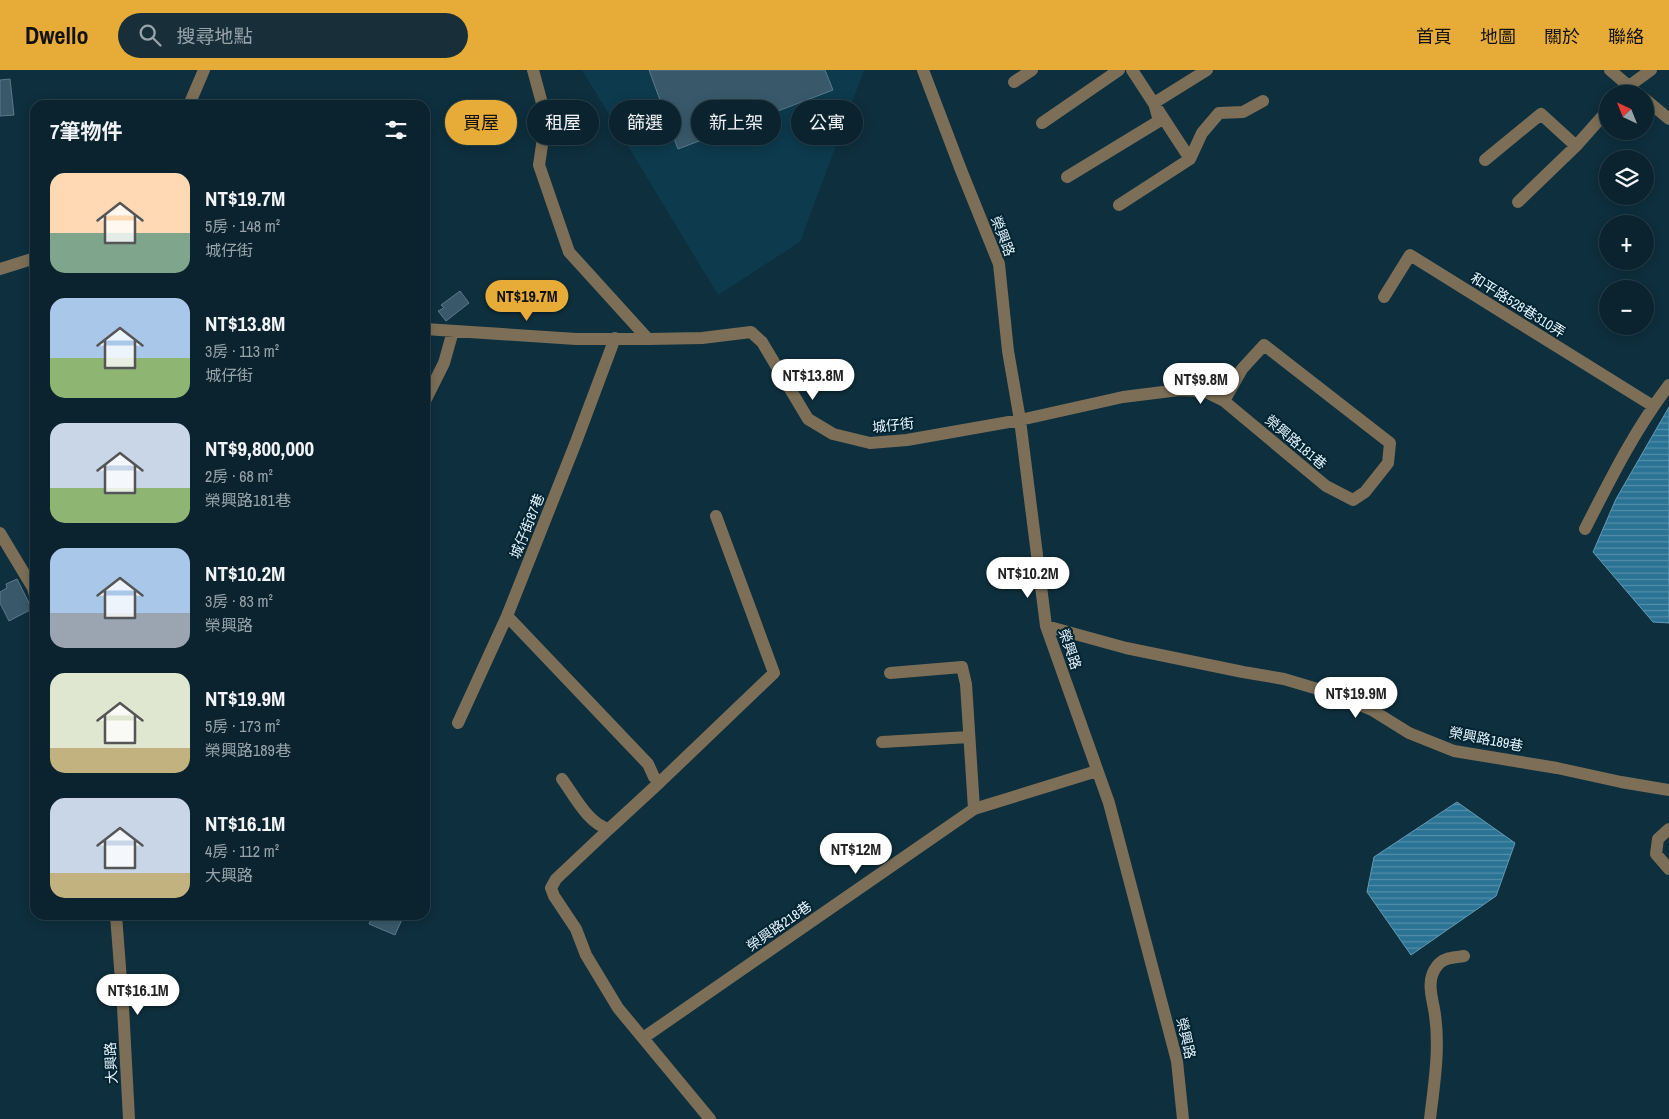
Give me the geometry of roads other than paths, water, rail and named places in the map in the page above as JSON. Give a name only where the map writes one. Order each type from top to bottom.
[{"type":"street","points":[[190,100],[204,70]]},
{"type":"street","points":[[532,70],[546,118],[539,165],[569,252],[633,339]]},
{"type":"street","name":"榮興路","points":[[924,70],[960,170],[999,264],[1008,351],[1020,420],[1046,626],[1109,803],[1176,1061],[1183,1119]]},
{"type":"street","points":[[1014,82],[1032,70]]},
{"type":"street","points":[[1042,123],[1119,70]]},
{"type":"street","points":[[1132,70],[1190,159]]},
{"type":"street","points":[[1154,104],[1207,70]]},
{"type":"street","points":[[1610,70],[1624,85]]},
{"type":"street","points":[[1636,85],[1651,70]]},
{"type":"street","points":[[1119,205],[1190,159],[1202,133],[1219,113],[1244,112],[1263,101]]},
{"type":"street","points":[[1067,177],[1159,120],[1154,104]]},
{"type":"street","points":[[1654,106],[1669,119]]},
{"type":"street","points":[[1486,160],[1541,114],[1576,146]]},
{"type":"street","points":[[1518,202],[1576,146],[1599,120]]},
{"type":"street","name":"和平路528巷310弄","points":[[1384,297],[1410,255],[1653,406]]},
{"type":"street","points":[[0,269],[30,260]]},
{"type":"street","name":"城仔街","points":[[430,329],[576,339],[702,338],[751,332],[762,342],[808,420],[833,434],[870,444],[908,440],[1020,420]]},
{"type":"street","points":[[430,391],[444,363],[453,331]]},
{"type":"street","name":"城仔街87巷","points":[[458,723],[507,616],[576,442],[633,339]]},
{"type":"street","name":"榮興路181巷","points":[[1020,420],[1122,397],[1179,390],[1204,391],[1224,401],[1326,486],[1353,500],[1365,492],[1388,463],[1390,443],[1264,345],[1242,369],[1224,401]]},
{"type":"street","points":[[1585,529],[1629,443],[1669,385]]},
{"type":"street","points":[[710,1119],[618,1008],[586,955],[576,929],[554,896],[551,888],[556,879],[774,673],[716,516]]},
{"type":"street","points":[[0,533],[30,583]]},
{"type":"street","points":[[507,616],[648,764],[654,777],[660,782]]},
{"type":"street","name":"榮興路189巷","points":[[1046,626],[1126,648],[1243,672],[1284,678],[1331,693],[1364,707],[1409,733],[1454,751],[1557,768],[1669,790]]},
{"type":"street","points":[[890,673],[962,668],[966,684],[974,809]]},
{"type":"street","points":[[882,742],[970,737]]},
{"type":"street","name":"榮興路218巷","points":[[643,1038],[974,809],[1097,771]]},
{"type":"street","points":[[562,779],[589,815],[603,827],[609,828]]},
{"type":"street","points":[[1669,829],[1658,839],[1656,854],[1669,869]]},
{"type":"street","name":"大興路","points":[[116,920],[130,1119]]},
{"type":"street","points":[[1430,1119],[1436,1058],[1435,1015],[1431,997],[1431,978],[1437,966],[1445,959],[1464,956]]}]
